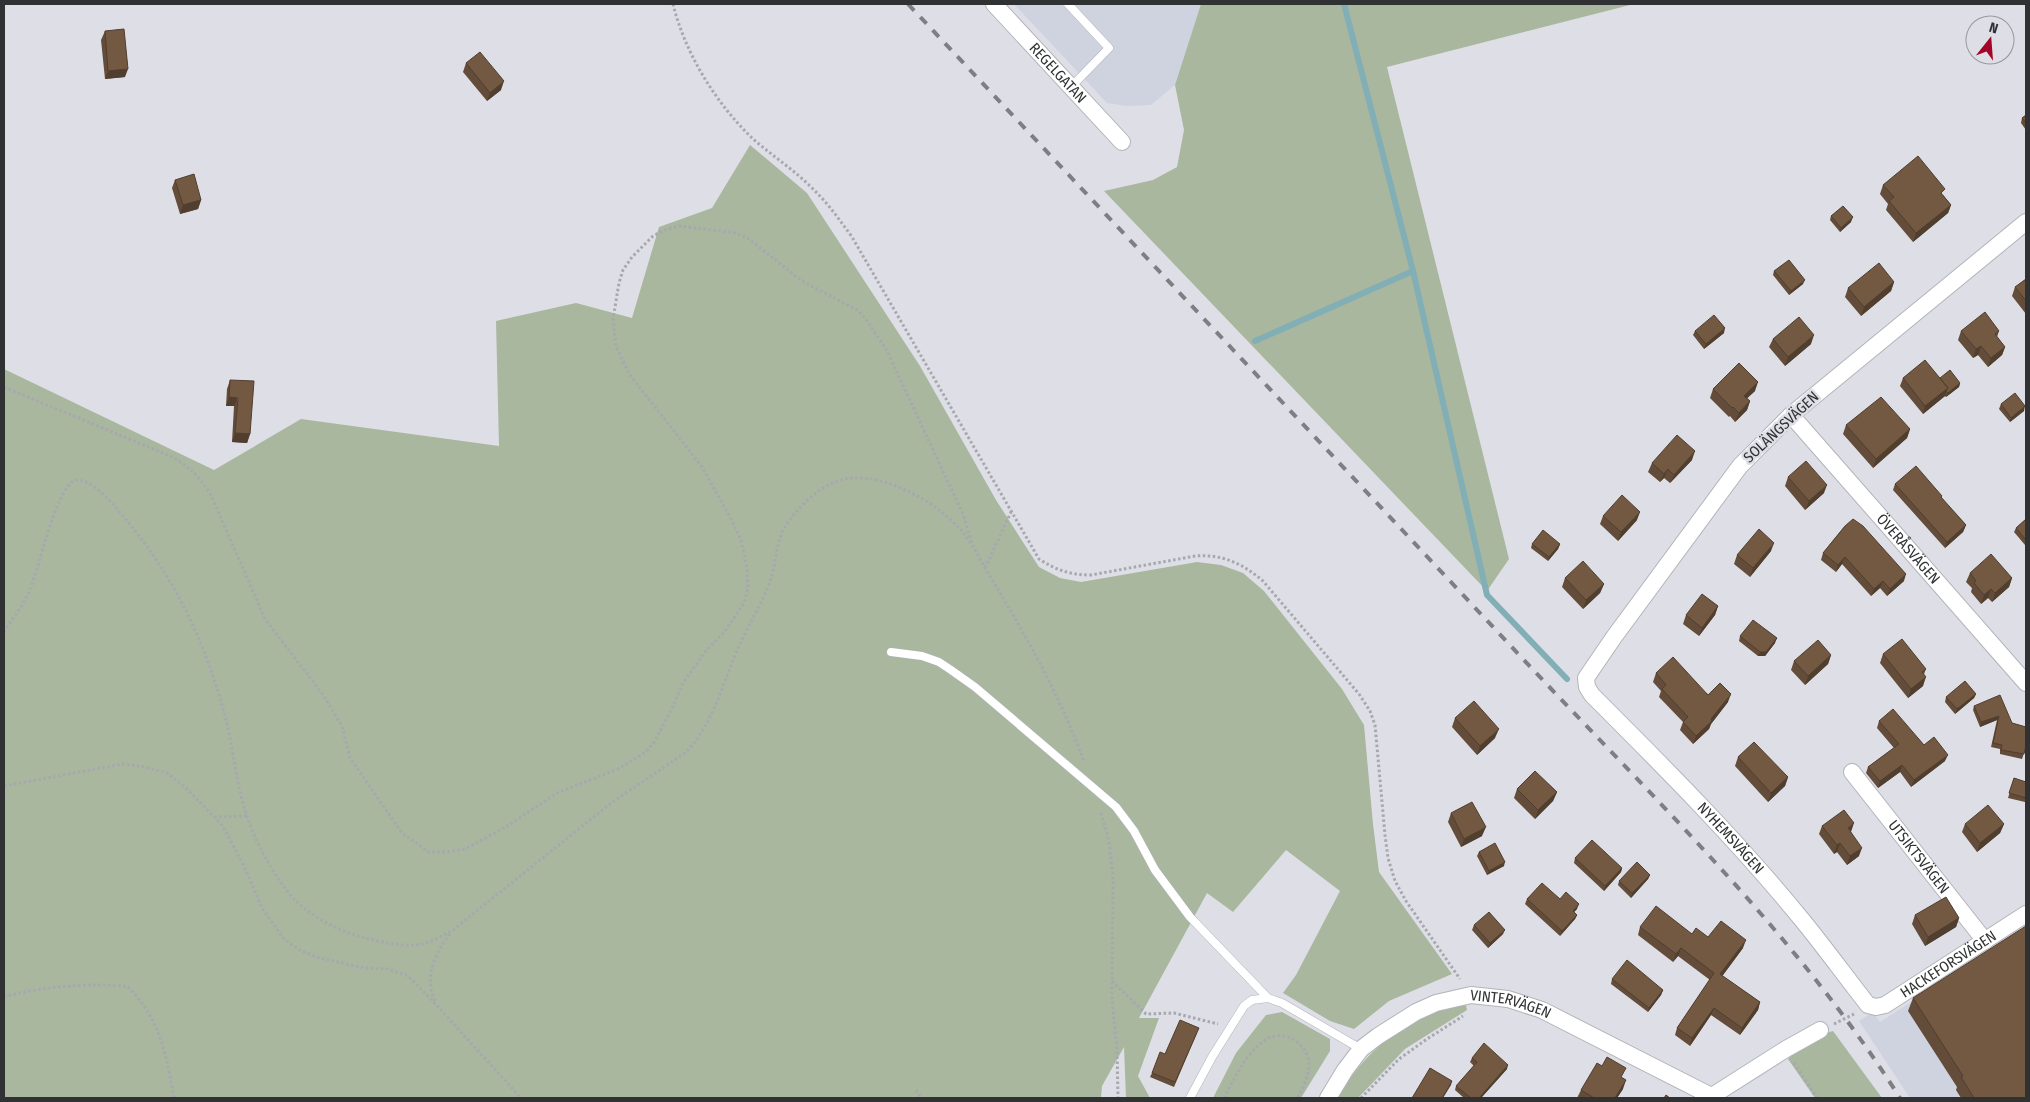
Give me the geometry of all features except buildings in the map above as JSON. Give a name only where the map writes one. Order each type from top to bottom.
[{"type":"street","name":"REGELGATAN","points":[[994,4],[1122,142]]},
{"type":"street","name":"SOLÄNGSVÄGEN","points":[[1586,678],[1740,466],[1790,414],[2026,222]]},
{"type":"street","name":"ÖVERÅSVÄGEN","points":[[1790,414],[2026,683]]},
{"type":"street","name":"NYHEMSVÄGEN","points":[[1586,678],[1592,695],[1732,840],[1802,920],[1868,1005]]},
{"type":"street","name":"UTSIKTSVÄGEN","points":[[1852,772],[1985,941]]},
{"type":"street","name":"HACKEFORSVÄGEN","points":[[1868,1005],[1876,1007],[1885,1005],[2026,914]]},
{"type":"street","name":"VINTERVÄGEN","points":[[1328,1098],[1345,1070],[1361,1050],[1378,1036],[1416,1012],[1436,1003],[1471,995],[1508,998],[1542,1010],[1714,1097]]},
{"type":"street","points":[[1714,1097],[1820,1030]]},
{"type":"lane","points":[[1068,4],[1109,48],[1071,87]]},
{"type":"lane","points":[[891,652],[922,656],[939,662],[976,687],[1116,807],[1134,831],[1155,870],[1190,917],[1268,998],[1282,1003],[1361,1050]]},
{"type":"lane","points":[[1190,1098],[1244,1006],[1252,1000],[1268,998]]},
{"type":"path","points":[[673,4],[681,31],[703,75],[716,95],[752,138],[818,194],[831,208],[852,237],[1039,559],[1063,572],[1074,575],[1091,575],[1195,556],[1209,555],[1237,562],[1248,568],[1263,581],[1359,694],[1370,711],[1378,743],[1387,850],[1395,880],[1406,901],[1471,995],[1472,1004],[1470,1011],[1399,1059],[1362,1098]]},
{"type":"path","points":[[4,387],[170,456],[184,463],[197,474],[210,493],[265,619],[324,696],[342,726],[350,758],[402,833],[429,852],[465,850],[504,828],[557,792],[618,769],[646,752],[655,741],[674,704],[682,683],[705,652],[725,631],[744,603],[748,588],[748,568],[741,540],[731,519],[702,467],[630,375],[616,347],[613,319],[623,270],[632,257],[653,236],[680,226],[736,233],[750,239],[802,281],[857,310],[873,329],[887,351],[963,514],[974,550]]},
{"type":"path","points":[[438,1006],[431,992],[431,972],[439,947],[453,930],[611,803],[686,753],[695,744],[705,727],[739,646],[769,584],[774,570],[778,540],[785,526],[804,505],[820,491],[835,482],[868,479],[894,485],[921,498],[961,529],[1030,643],[1055,690],[1074,733],[1094,789],[1109,841],[1113,877],[1112,980],[1118,1098]]},
{"type":"path","points":[[4,632],[31,588],[53,520],[68,486],[75,480],[87,483],[118,509],[164,570],[180,599],[199,638],[226,720],[246,816],[271,867],[296,900],[315,916],[354,936],[390,944],[413,945],[429,942],[453,930]]},
{"type":"path","points":[[985,568],[1011,512]]},
{"type":"path","points":[[4,786],[47,779],[92,768],[123,764],[167,773],[188,789],[222,825],[234,845],[262,908],[283,938],[301,951],[320,958],[357,967],[388,969],[408,976],[438,1006],[521,1098]]},
{"type":"path","points":[[214,817],[246,816]]},
{"type":"path","points":[[1112,980],[1146,1014],[1174,1013],[1231,1027]]},
{"type":"path","points":[[4,997],[18,993],[90,986],[128,987],[142,1000],[155,1023],[166,1052],[174,1098]]},
{"type":"path","points":[[1820,1030],[1860,1011],[1868,1005]]},
{"type":"path","points":[[1224,1098],[1234,1078],[1259,1044],[1269,1038],[1287,1036],[1293,1039],[1306,1052],[1309,1061],[1306,1082],[1297,1098]]},
{"type":"path","points":[[1786,1050],[1817,1098]]},
{"type":"path","points":[[916,1090],[921,1098]]},
{"type":"shaded area","points":[[1014,4],[1201,4],[1175,85],[1151,105],[1126,106],[1107,103]]},
{"type":"shaded area","points":[[2026,928],[2026,1098],[1910,1098],[1859,1021],[1873,1012],[1880,1022]]},
{"type":"green space","points":[[1201,4],[1634,4],[1387,67],[1509,559],[1487,591],[1104,191],[1153,180],[1177,167],[1184,130],[1175,85]]},
{"type":"green space","points":[[750,145],[807,193],[920,366],[996,500],[1039,567],[1060,578],[1081,582],[1197,562],[1221,565],[1243,573],[1264,591],[1342,689],[1364,725],[1379,872],[1452,974],[1389,1001],[1354,1029],[1330,1021],[1283,993],[1296,975],[1340,891],[1286,850],[1233,912],[1207,893],[1139,1018],[1159,1018],[1138,1076],[1150,1098],[1126,1098],[1124,1047],[1102,1086],[1101,1098],[4,1098],[4,369],[214,470],[301,419],[499,446],[496,321],[576,303],[632,318],[659,227],[712,208]]},
{"type":"green space","points":[[1466,1005],[1467,1010],[1405,1049],[1358,1098],[1336,1098],[1356,1070],[1378,1047],[1391,1037],[1419,1019],[1435,1012]]},
{"type":"green space","points":[[1282,1012],[1330,1039],[1330,1051],[1301,1098],[1213,1098],[1236,1053],[1266,1015]]},
{"type":"green space","points":[[1833,1031],[1882,1098],[1815,1098],[1788,1059],[1809,1042]]},
{"type":"waterway","points":[[1344,4],[1413,271],[1487,595],[1567,679]]},
{"type":"waterway","points":[[1255,341],[1413,271]]},
{"type":"railway","points":[[908,4],[1722,870],[1816,981],[1860,1038],[1900,1098]]}]
